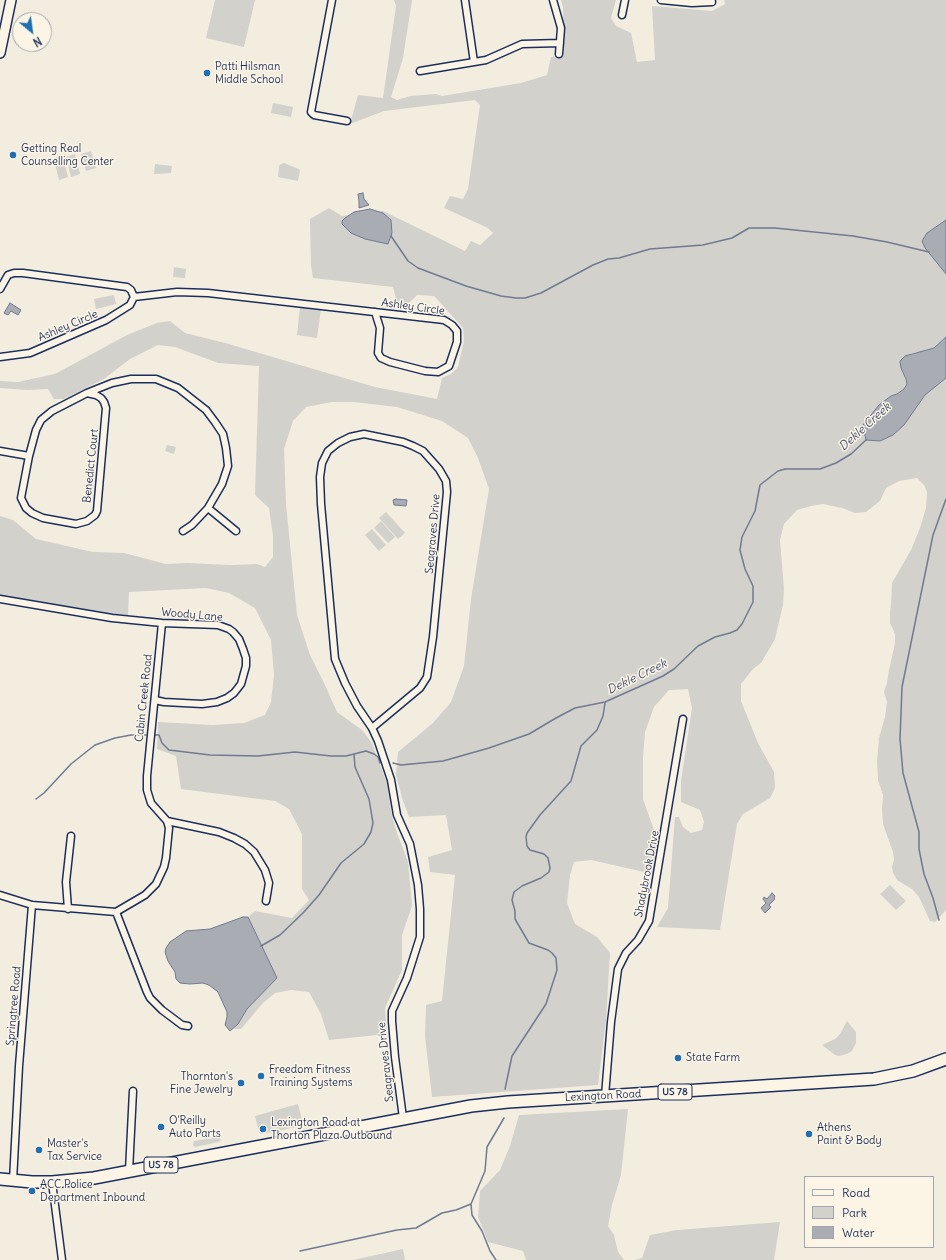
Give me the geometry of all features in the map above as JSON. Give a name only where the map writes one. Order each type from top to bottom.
[{"type":"highway","name":"Lexington Road","points":[[403,1118],[491,1104],[874,1079],[913,1071],[946,1059]]},
{"type":"highway","name":"US 78","points":[[0,1179],[13,1181],[58,1182],[129,1171],[403,1118]]},
{"type":"main road","points":[[0,53],[11,0]]},
{"type":"street","points":[[332,0],[311,112],[314,115],[347,120]]},
{"type":"street","points":[[465,0],[474,62]]},
{"type":"street","points":[[552,0],[561,28],[559,54]]},
{"type":"street","points":[[622,15],[625,0]]},
{"type":"street","points":[[661,0],[692,3],[712,2]]},
{"type":"street","points":[[420,71],[492,58],[522,44],[560,42]]},
{"type":"street","points":[[0,289],[8,276],[14,273],[23,273],[127,287],[131,290],[134,297]]},
{"type":"street","name":"Ashley Circle","points":[[0,357],[30,353],[106,320],[130,305],[134,297],[177,292],[208,292],[444,320],[457,331],[457,342],[449,366],[438,372],[425,371],[390,362],[381,358],[378,353],[380,328],[375,312]]},
{"type":"street","points":[[87,393],[124,380],[156,379],[178,388],[206,410],[215,422],[223,434],[228,466],[222,484],[208,508],[192,525],[183,531]]},
{"type":"street","name":"Benedict Court","points":[[87,393],[101,398],[106,408],[97,511],[95,515],[87,521],[76,524],[42,518],[26,508],[20,498],[36,430],[41,420],[52,410],[87,393]]},
{"type":"street","name":"Seagraves Drive","points":[[372,728],[420,688],[427,677],[433,637],[448,492],[446,482],[439,469],[423,451],[404,442],[364,434],[350,437],[338,443],[328,451],[322,463],[320,477],[321,504],[335,659],[357,706],[372,728],[378,741],[390,780],[397,815],[410,844],[418,885],[420,937],[407,978],[392,1011],[394,1056],[403,1118]]},
{"type":"street","points":[[0,451],[29,456]]},
{"type":"street","points":[[208,508],[236,531]]},
{"type":"street","name":"Woody Lane","points":[[0,599],[112,618],[162,623],[218,625],[229,629],[239,639],[246,658],[246,666],[242,684],[227,698],[217,702],[202,704],[154,700]]},
{"type":"street","name":"Cabin Creek Road","points":[[162,623],[147,776],[147,790],[151,803],[166,821]]},
{"type":"street","name":"Shadybrook Drive","points":[[605,1096],[611,1022],[618,969],[626,953],[638,940],[649,921],[683,719]]},
{"type":"street","points":[[166,821],[218,832],[245,844],[254,852],[265,870],[269,882],[266,901]]},
{"type":"street","points":[[0,895],[32,905],[116,912],[145,895],[160,879],[166,858],[169,828],[166,821]]},
{"type":"street","points":[[68,909],[66,882],[71,836]]},
{"type":"street","name":"Springtree Road","points":[[13,1181],[19,1066],[32,905]]},
{"type":"street","points":[[116,912],[150,998],[162,1010],[182,1025],[188,1026]]},
{"type":"street","points":[[129,1171],[133,1091]]},
{"type":"street","points":[[58,1182],[62,1260]]},
{"type":"green space","points":[[215,0],[255,0],[244,47],[206,38]]},
{"type":"green space","points":[[394,0],[412,0],[403,58],[391,97],[397,100],[410,96],[436,94],[442,96],[521,83],[547,75],[551,57],[564,55],[563,7],[561,0],[616,0],[611,18],[616,26],[631,33],[637,62],[655,60],[652,6],[712,11],[725,4],[724,0],[946,0],[946,220],[927,233],[922,241],[925,248],[946,274],[946,337],[934,348],[912,353],[901,368],[907,384],[904,389],[891,396],[904,425],[925,395],[946,378],[946,910],[935,922],[930,921],[919,897],[912,889],[897,880],[893,873],[893,852],[883,824],[883,795],[878,780],[877,761],[879,738],[885,717],[887,702],[884,692],[895,643],[895,634],[890,623],[892,583],[911,550],[926,508],[927,492],[924,485],[917,478],[899,481],[886,488],[880,501],[866,512],[855,513],[842,508],[823,504],[797,510],[784,524],[780,540],[784,589],[783,605],[775,639],[761,663],[753,669],[741,684],[741,701],[758,743],[774,772],[775,788],[770,798],[743,814],[737,824],[720,930],[657,927],[668,908],[675,817],[679,817],[683,827],[691,833],[702,830],[704,822],[700,810],[681,802],[681,781],[692,708],[688,689],[669,690],[654,707],[645,732],[643,758],[643,799],[659,844],[653,874],[591,860],[574,862],[570,875],[567,903],[575,924],[597,937],[610,953],[606,1020],[598,1085],[432,1097],[425,1036],[426,1005],[442,1001],[455,875],[430,872],[428,857],[452,850],[446,815],[409,817],[396,775],[398,752],[433,723],[451,702],[464,666],[471,599],[489,489],[478,458],[468,438],[442,421],[397,407],[354,402],[332,402],[306,407],[293,421],[284,449],[286,504],[297,615],[310,655],[337,712],[362,730],[372,743],[387,784],[392,816],[408,862],[412,906],[402,935],[402,970],[385,1008],[387,1034],[329,1040],[321,1014],[309,992],[291,990],[275,993],[263,1003],[241,1029],[234,1029],[247,1009],[277,978],[248,917],[255,911],[292,918],[309,900],[302,889],[302,834],[289,809],[275,801],[181,789],[176,756],[157,749],[158,722],[213,725],[244,723],[265,715],[271,702],[274,675],[271,640],[255,608],[229,593],[206,588],[129,592],[128,615],[98,613],[0,595],[0,516],[13,520],[36,539],[93,552],[124,553],[166,564],[257,564],[265,567],[273,557],[273,536],[269,508],[255,495],[259,366],[218,363],[175,347],[158,345],[130,359],[104,379],[64,399],[54,399],[48,389],[27,390],[0,388],[0,381],[18,382],[55,374],[127,335],[157,323],[170,321],[185,333],[225,343],[375,387],[437,399],[442,378],[451,374],[458,367],[464,341],[463,328],[434,296],[417,295],[406,306],[397,303],[393,287],[313,278],[311,265],[310,219],[329,208],[342,216],[383,211],[465,251],[471,241],[480,245],[493,233],[488,228],[444,208],[450,196],[463,199],[468,189],[480,105],[475,100],[384,111],[350,124],[358,95],[383,98],[396,6]]},
{"type":"green space","points":[[273,103],[293,107],[291,117],[271,113]]},
{"type":"green space","points":[[91,151],[96,168],[86,171],[81,154]]},
{"type":"green space","points":[[75,154],[80,174],[71,177],[66,157]]},
{"type":"green space","points":[[63,158],[68,177],[59,180],[54,160]]},
{"type":"green space","points":[[284,163],[299,169],[298,181],[278,177],[279,166]]},
{"type":"green space","points":[[155,164],[172,166],[171,173],[154,174]]},
{"type":"green space","points":[[174,267],[186,269],[185,278],[173,277]]},
{"type":"green space","points":[[114,295],[116,304],[96,309],[94,299]]},
{"type":"green space","points":[[300,307],[321,309],[317,338],[297,335]]},
{"type":"green space","points":[[167,445],[176,447],[174,454],[165,451]]},
{"type":"green space","points":[[386,512],[405,533],[398,539],[379,518]]},
{"type":"green space","points":[[381,521],[395,537],[388,543],[374,528]]},
{"type":"green space","points":[[372,529],[386,545],[379,551],[365,535]]},
{"type":"green space","points":[[890,885],[906,901],[896,910],[880,894]]},
{"type":"green space","points":[[847,1021],[856,1032],[856,1043],[852,1051],[847,1054],[839,1056],[835,1055],[822,1045],[835,1039],[840,1034]]},
{"type":"green space","points":[[298,1104],[303,1124],[302,1126],[261,1134],[259,1132],[255,1116]]},
{"type":"green space","points":[[628,1109],[621,1175],[612,1205],[608,1226],[614,1235],[618,1252],[624,1260],[526,1260],[523,1251],[488,1242],[478,1217],[480,1191],[500,1170],[510,1146],[519,1115]]},
{"type":"green space","points":[[219,1137],[221,1140],[219,1142],[195,1147],[193,1145],[194,1141]]},
{"type":"green space","points":[[780,1222],[774,1260],[634,1260],[642,1258],[650,1235],[677,1230]]},
{"type":"green space","points":[[403,1249],[405,1260],[353,1260]]},
{"type":"water","points":[[363,193],[364,199],[369,205],[359,208],[358,194]]},
{"type":"water","points":[[370,209],[383,213],[391,220],[392,233],[388,244],[365,239],[351,233],[342,224],[342,221],[345,218],[354,212]]},
{"type":"water","points":[[946,220],[946,274],[925,248],[922,241],[927,233]]},
{"type":"water","points":[[10,303],[21,310],[18,315],[11,311],[8,315],[4,313]]},
{"type":"water","points":[[946,337],[946,378],[925,395],[904,425],[893,435],[880,441],[866,440],[863,425],[879,405],[904,389],[907,384],[900,361],[905,356],[934,348]]},
{"type":"water","points":[[393,500],[407,500],[406,506],[394,505]]},
{"type":"water","points":[[772,893],[775,896],[775,899],[769,905],[771,907],[765,913],[761,908],[766,903],[763,899],[764,897],[767,899]]},
{"type":"water","points":[[243,917],[248,917],[277,978],[247,1009],[238,1024],[230,1031],[225,1025],[227,1012],[218,992],[209,985],[203,983],[180,983],[176,979],[175,972],[168,961],[165,952],[170,942],[186,931],[210,929]]},
{"type":"waterway","points":[[391,236],[408,261],[418,268],[466,286],[501,296],[516,298],[525,298],[541,293],[593,265],[608,259],[619,258],[650,249],[703,245],[732,238],[749,228],[775,228],[853,236],[929,252]]},
{"type":"waterway","name":"Dekle Creek","points":[[393,763],[401,765],[443,761],[489,748],[529,734],[575,708],[605,702],[663,676],[674,669],[698,646],[715,637],[737,630],[742,624],[753,602],[753,586],[745,569],[740,550],[742,537],[755,511],[760,485],[778,471],[785,469],[820,469],[836,463],[851,454],[866,440]]},
{"type":"waterway","points":[[939,920],[924,874],[919,849],[919,832],[903,773],[900,739],[902,687],[933,535],[946,499]]},
{"type":"waterway","points":[[505,1089],[512,1056],[546,1004],[557,970],[556,958],[552,953],[529,943],[515,919],[515,911],[512,900],[514,892],[522,886],[541,878],[549,872],[550,868],[548,858],[544,854],[530,850],[527,846],[527,833],[540,815],[571,781],[581,746],[597,730],[603,716],[605,703]]},
{"type":"waterway","points":[[36,799],[44,793],[71,764],[95,745],[115,738],[131,735],[146,735]]},
{"type":"waterway","points":[[155,735],[159,735],[162,743],[169,750],[210,755],[258,756],[295,752],[346,756],[366,751],[378,757],[380,763]]},
{"type":"waterway","points":[[261,946],[280,935],[303,913],[319,895],[341,863],[364,844],[371,832],[373,823],[369,799],[355,767],[354,754]]},
{"type":"waterway","points":[[300,1251],[397,1230],[416,1228],[442,1213],[456,1210],[471,1204],[485,1171],[487,1147],[504,1118]]},
{"type":"waterway","points":[[471,1204],[472,1215],[482,1231],[490,1251],[496,1260]]},
{"type":"place","name":"Patti Hilsman Middle School","points":[[207,73]]},
{"type":"place","name":"Getting Real Counselling Center","points":[[13,155]]},
{"type":"place","name":"State Farm","points":[[678,1058]]},
{"type":"place","name":"Freedom Fitness Training Systems","points":[[261,1076]]},
{"type":"place","name":"Thornton's Fine Jewelry","points":[[241,1083]]},
{"type":"place","name":"O'Reilly Auto Parts","points":[[161,1127]]},
{"type":"place","name":"Lexington Road at Thorton Plaza Outbound","points":[[263,1129]]},
{"type":"place","name":"Athens Paint & Body","points":[[809,1134]]},
{"type":"place","name":"Master's Tax Service","points":[[39,1150]]},
{"type":"place","name":"ACC Police Department Inbound","points":[[32,1191]]}]
